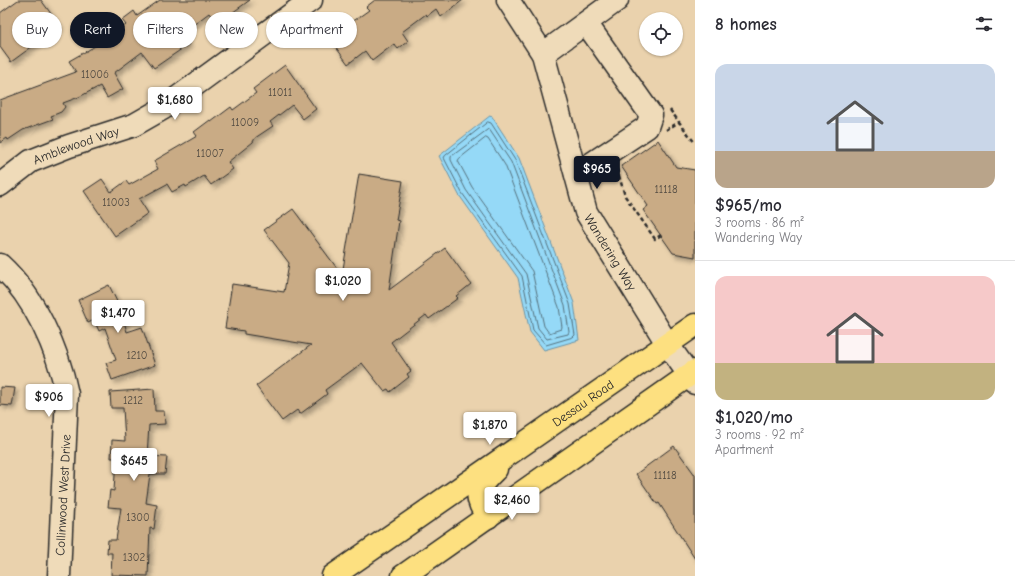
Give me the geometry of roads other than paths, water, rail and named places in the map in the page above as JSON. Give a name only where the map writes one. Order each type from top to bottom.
[{"type":"main road","name":"Dessau Road","points":[[333,576],[695,325]]},
{"type":"main road","points":[[403,576],[693,376]]},
{"type":"main road","points":[[488,517],[479,503],[478,495],[482,483],[517,448]]},
{"type":"street","name":"Amblewood Way","points":[[0,185],[31,161],[69,146],[134,125],[162,109],[311,0]]},
{"type":"street","name":"Wandering Way","points":[[508,0],[543,54],[586,212],[668,345],[693,376]]},
{"type":"street","points":[[543,54],[616,0]]},
{"type":"street","points":[[576,174],[647,127],[651,115],[586,23]]},
{"type":"street","name":"Collinwood West Drive","points":[[0,265],[8,272],[23,292],[52,343],[63,373],[67,394],[59,576]]},
{"type":"water","points":[[491,115],[519,158],[574,303],[579,340],[544,350],[530,332],[518,278],[459,195],[439,156]]}]
